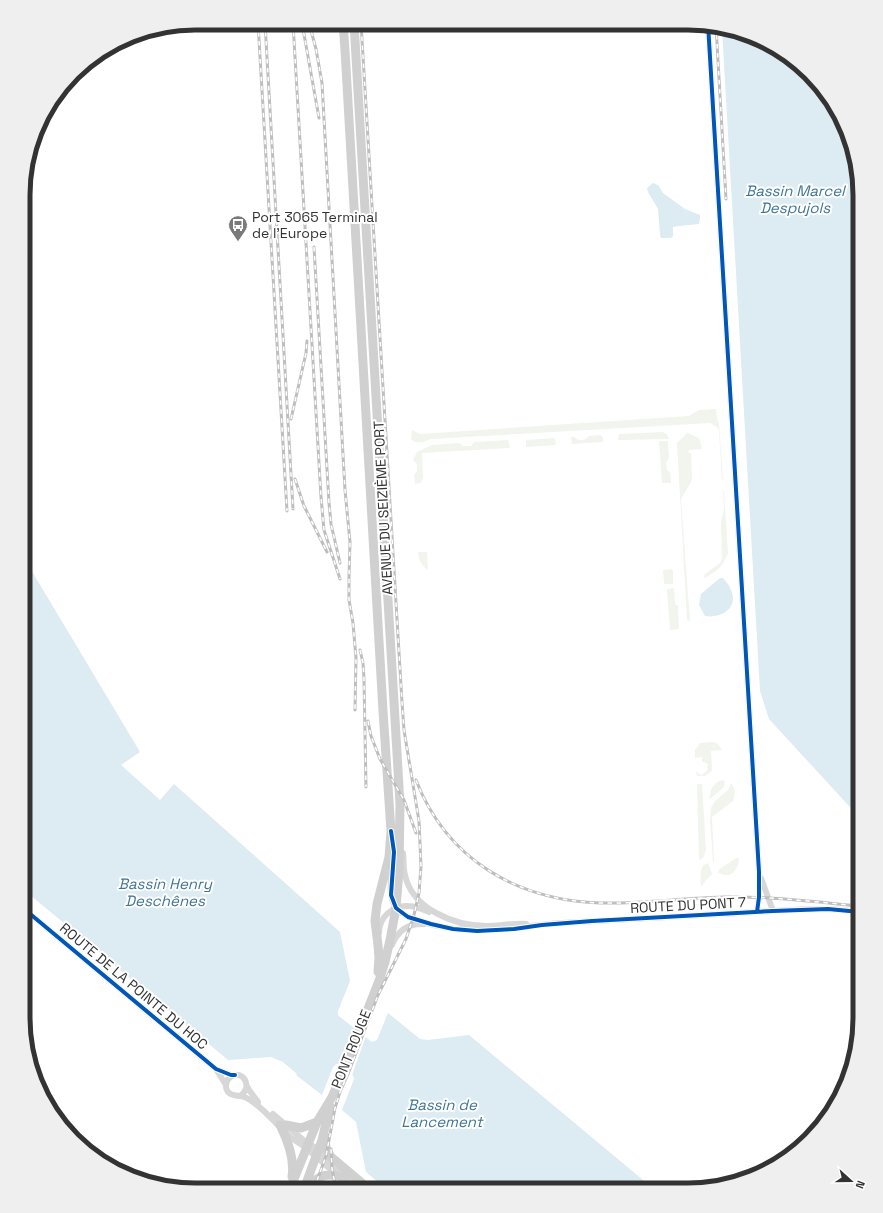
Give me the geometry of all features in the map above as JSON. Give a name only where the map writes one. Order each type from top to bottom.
[{"type":"main road","name":"AVENUE DU SEIZIÈME PORT","points":[[344,30],[391,831],[389,857],[375,916],[379,958],[375,989]]},
{"type":"main road","name":"AVENUE DU SEIZIÈME PORT","points":[[354,30],[400,804],[399,871],[396,908],[382,973],[370,1002]]},
{"type":"main road","name":"PONT ROUGE","points":[[312,1150],[321,1123],[343,1072],[370,1002]]},
{"type":"main road","points":[[293,1183],[291,1153],[283,1125],[301,1128],[321,1123],[327,1152],[362,1183]]},
{"type":"main road","points":[[296,1183],[307,1164],[312,1150]]},
{"type":"main road","points":[[305,1183],[312,1150]]},
{"type":"main road","points":[[312,1183],[326,1174],[333,1174],[345,1178]]},
{"type":"street","points":[[708,31],[759,872],[759,897],[757,912]]},
{"type":"street","points":[[400,804],[405,875],[408,885],[421,902],[432,911],[442,916]]},
{"type":"street","points":[[391,831],[394,852],[391,895],[396,908],[408,917],[430,924],[460,930],[477,931],[514,929],[542,925]]},
{"type":"street","points":[[759,872],[773,911]]},
{"type":"street","points":[[378,945],[381,922],[390,911],[402,906],[413,906],[471,925],[542,925]]},
{"type":"street","name":"ROUTE DU PONT 7","points":[[542,925],[773,911],[828,909],[853,911]]},
{"type":"street","name":"ROUTE DE LA POINTE DU HOC","points":[[30,914],[216,1069],[231,1075],[235,1075]]},
{"type":"street","points":[[382,973],[392,943],[401,930],[411,925],[430,924]]},
{"type":"street","name":"ROUTE DE LA POINTE DU HOC","points":[[216,1069],[226,1085]]},
{"type":"street","points":[[283,1125],[250,1099],[235,1096],[229,1093],[226,1085],[229,1079],[235,1075],[241,1076],[259,1103],[352,1183]]},
{"type":"street","points":[[240,1096],[246,1090],[247,1086]]},
{"type":"street","points":[[312,1150],[332,1160],[361,1183]]},
{"type":"shaded area","points":[[716,409],[719,423],[722,481],[719,432],[718,428],[710,423],[431,439],[421,442],[416,442],[411,439],[412,430],[420,434],[689,416],[699,410]]},
{"type":"shaded area","points":[[663,432],[669,439],[618,440],[619,434]]},
{"type":"shaded area","points":[[687,433],[699,438],[702,449],[689,450],[688,453],[691,453],[692,480],[681,499],[690,622],[687,619],[677,443]]},
{"type":"shaded area","points":[[601,435],[603,442],[572,444],[571,437],[578,440],[584,440],[589,436]]},
{"type":"shaded area","points":[[555,438],[556,445],[526,447],[526,440]]},
{"type":"shaded area","points":[[508,440],[510,448],[422,453],[423,479],[421,483],[415,484],[414,475],[417,471],[417,464],[413,460],[417,452],[432,445],[459,443],[463,446],[471,446],[474,442]]},
{"type":"shaded area","points":[[659,441],[668,441],[669,458],[666,462],[667,470],[670,472],[671,483],[662,483]]},
{"type":"shaded area","points":[[723,491],[728,553],[724,562],[719,568],[705,578],[705,574],[720,563],[722,558],[721,524],[724,507]]},
{"type":"shaded area","points":[[418,552],[427,552],[428,570],[421,562]]},
{"type":"shaded area","points":[[671,569],[673,571],[673,584],[664,584],[663,570]]},
{"type":"shaded area","points":[[674,588],[675,604],[678,606],[679,629],[670,630],[667,589]]},
{"type":"shaded area","points":[[700,743],[717,743],[722,750],[711,751],[712,771],[705,776],[697,776],[696,771],[701,775],[707,771],[708,764],[702,761],[702,757],[695,758],[695,750]]},
{"type":"shaded area","points":[[722,780],[725,781],[724,787],[709,799],[714,785]]},
{"type":"shaded area","points":[[731,783],[735,792],[733,801],[712,817],[713,862],[710,820],[711,808],[715,801],[728,790]]},
{"type":"shaded area","points":[[697,784],[702,784],[706,850],[703,858],[699,860]]},
{"type":"shaded area","points":[[736,858],[739,858],[739,862],[733,873],[726,875],[718,872],[720,869]]},
{"type":"shaded area","points":[[707,863],[712,874],[701,886],[701,870]]},
{"type":"water","name":"Bassin Marcel Despujols","points":[[722,33],[741,39],[771,52],[789,64],[805,78],[819,94],[836,122],[844,142],[852,173],[853,810],[769,719],[760,691]]},
{"type":"water","points":[[653,183],[658,185],[663,193],[685,209],[700,215],[699,224],[673,227],[673,236],[671,238],[661,238],[658,209],[647,188]]},
{"type":"water","name":"Bassin Henry Deschênes","points":[[30,568],[140,752],[121,765],[160,800],[174,784],[340,932],[350,981],[338,1011],[338,1015],[340,1017],[372,1042],[377,1040],[388,1013],[420,1039],[428,1040],[469,1035],[647,1183],[379,1183],[366,1172],[356,1122],[342,1110],[354,1079],[348,1069],[339,1064],[336,1064],[333,1067],[322,1095],[296,1075],[297,1074],[283,1062],[271,1057],[228,1060],[30,895]]},
{"type":"water","points":[[720,578],[723,578],[728,584],[733,594],[731,606],[728,610],[718,615],[705,616],[699,605],[701,594]]},
{"type":"pier","points":[[355,1027],[366,1036],[352,1075],[340,1067]]},
{"type":"railway","points":[[258,30],[287,511]]},
{"type":"railway","points":[[265,30],[293,509]]},
{"type":"railway","points":[[293,30],[321,497],[324,530],[340,579]]},
{"type":"railway","points":[[303,30],[319,118]]},
{"type":"railway","points":[[311,30],[322,83],[345,490],[350,542],[349,600],[353,623],[356,658],[355,710]]},
{"type":"railway","points":[[316,1183],[326,1156],[335,1108],[340,1092],[378,995],[406,939],[414,915],[419,893],[421,866],[419,821],[404,730],[402,702],[361,30]]},
{"type":"railway","points":[[716,32],[726,199]]},
{"type":"railway","points":[[314,247],[329,503],[331,524],[340,563]]},
{"type":"railway","points":[[291,419],[306,353],[307,341]]},
{"type":"railway","points":[[295,479],[304,506],[327,552]]},
{"type":"railway","points":[[360,650],[364,679],[366,787]]},
{"type":"railway","points":[[368,721],[371,736],[380,759],[404,800],[416,833]]},
{"type":"railway","points":[[416,780],[429,808],[446,833],[466,853],[488,870],[513,884],[541,894],[570,900],[600,903],[758,897],[853,905]]},
{"type":"railway","points":[[331,1149],[332,1169],[335,1183]]},
{"type":"cycle path","points":[[708,31],[759,872],[759,897],[757,912]]},
{"type":"cycle path","points":[[391,831],[394,852],[391,895],[396,908],[408,917],[453,929],[477,931],[514,929],[592,921],[773,911],[828,909],[853,911]]},
{"type":"cycle path","points":[[30,914],[216,1069],[231,1075],[235,1075]]},
{"type":"place","name":"Port 3065 Terminal de l'Europe","points":[[238,242]]},
{"type":"water label","name":"Bassin de Lancement","points":[[442,1114]]}]
